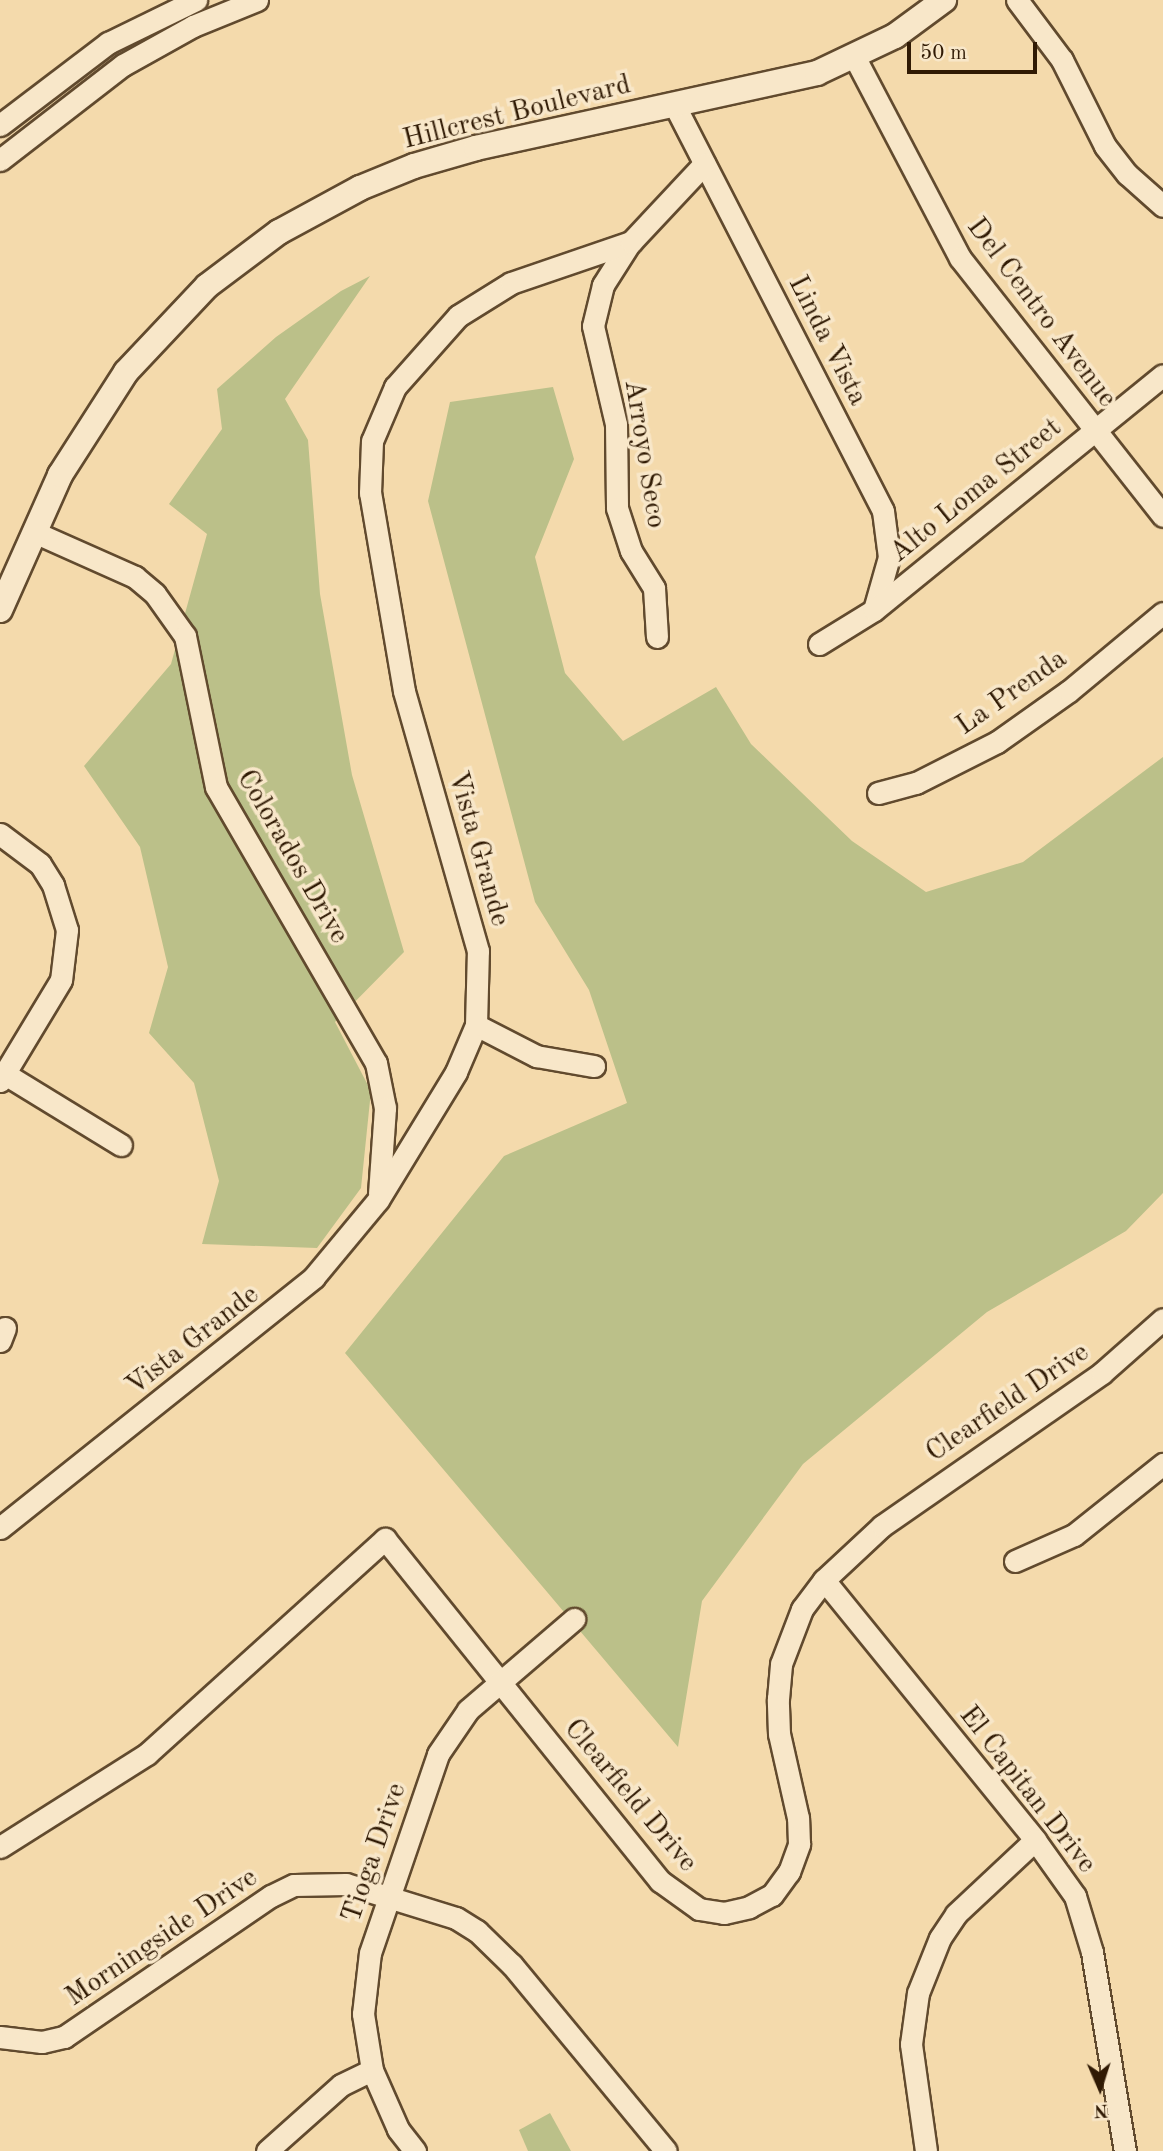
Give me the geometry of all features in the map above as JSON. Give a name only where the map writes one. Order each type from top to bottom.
[{"type":"street","points":[[0,125],[108,43],[196,0]]},
{"type":"street","points":[[0,160],[123,65],[193,26],[257,0]]},
{"type":"street","name":"Hillcrest Boulevard","points":[[0,610],[34,531],[91,421],[126,372],[207,286],[279,232],[360,188],[414,166],[476,148],[778,84],[855,58],[895,36],[944,0]]},
{"type":"street","points":[[1017,0],[1062,60],[1105,146],[1127,174],[1163,206]]},
{"type":"street","name":"Del Centro Avenue","points":[[855,58],[960,258],[1163,516]]},
{"type":"street","name":"Linda Vista","points":[[675,106],[883,511],[889,557],[874,610]]},
{"type":"street","name":"Vista Grande","points":[[0,1528],[285,1304],[314,1278],[378,1200],[456,1072],[476,1025],[480,975],[474,927],[404,691],[370,493],[372,441],[396,387],[458,316],[511,283],[631,242],[704,164]]},
{"type":"street","name":"Arroyo Seco","points":[[631,242],[603,285],[593,326],[616,424],[617,508],[631,551],[654,588],[657,636]]},
{"type":"street","name":"Alto Loma Street","points":[[819,644],[874,610],[1163,375]]},
{"type":"street","name":"Colorados Drive","points":[[34,531],[135,578],[155,594],[185,636],[216,787],[376,1063],[385,1108],[378,1200]]},
{"type":"street","name":"La Prenda","points":[[878,793],[916,783],[997,742],[1069,691],[1163,613]]},
{"type":"street","points":[[0,834],[40,864],[53,885],[67,930],[61,980],[2,1077],[121,1145]]},
{"type":"street","points":[[476,1025],[536,1056],[593,1066]]},
{"type":"street","name":"Clearfield Drive","points":[[0,1847],[147,1754],[385,1539],[660,1881],[699,1909],[724,1913],[749,1907],[772,1895],[789,1872],[799,1844],[798,1818],[779,1734],[778,1699],[789,1635],[824,1580],[903,1510],[1102,1373],[1163,1319]]},
{"type":"street","points":[[1015,1561],[1074,1535],[1163,1464]]},
{"type":"street","name":"El Capitan Drive","points":[[824,1580],[1035,1840],[1074,1896],[1085,1922],[1125,2151]]},
{"type":"street","name":"Tioga Drive","points":[[415,2151],[393,2119],[372,2070],[363,2014],[370,1954],[438,1754],[468,1710],[574,1619]]},
{"type":"street","points":[[926,2151],[911,2044],[918,1993],[940,1938],[956,1913],[1035,1840]]},
{"type":"street","name":"Morningside Drive","points":[[0,2037],[42,2042],[64,2038],[294,1885],[346,1884],[390,1895],[456,1918],[497,1949],[666,2151]]},
{"type":"street","points":[[267,2151],[341,2085],[372,2070]]},
{"type":"green space","points":[[370,276],[285,399],[308,440],[320,594],[352,775],[404,952],[335,1022],[371,1091],[361,1188],[317,1248],[202,1244],[219,1181],[194,1083],[149,1033],[168,967],[140,847],[84,766],[171,664],[207,534],[169,504],[222,429],[217,389],[276,337],[341,291]]},
{"type":"green space","points":[[553,387],[574,459],[535,557],[565,673],[623,741],[716,687],[751,744],[852,841],[926,892],[1023,862],[1163,757],[1163,1193],[1126,1231],[987,1312],[803,1464],[702,1601],[678,1747],[345,1353],[504,1156],[627,1103],[589,990],[535,902],[428,501],[450,402]]},
{"type":"green space","points":[[550,2113],[571,2151],[528,2151],[519,2130]]}]
